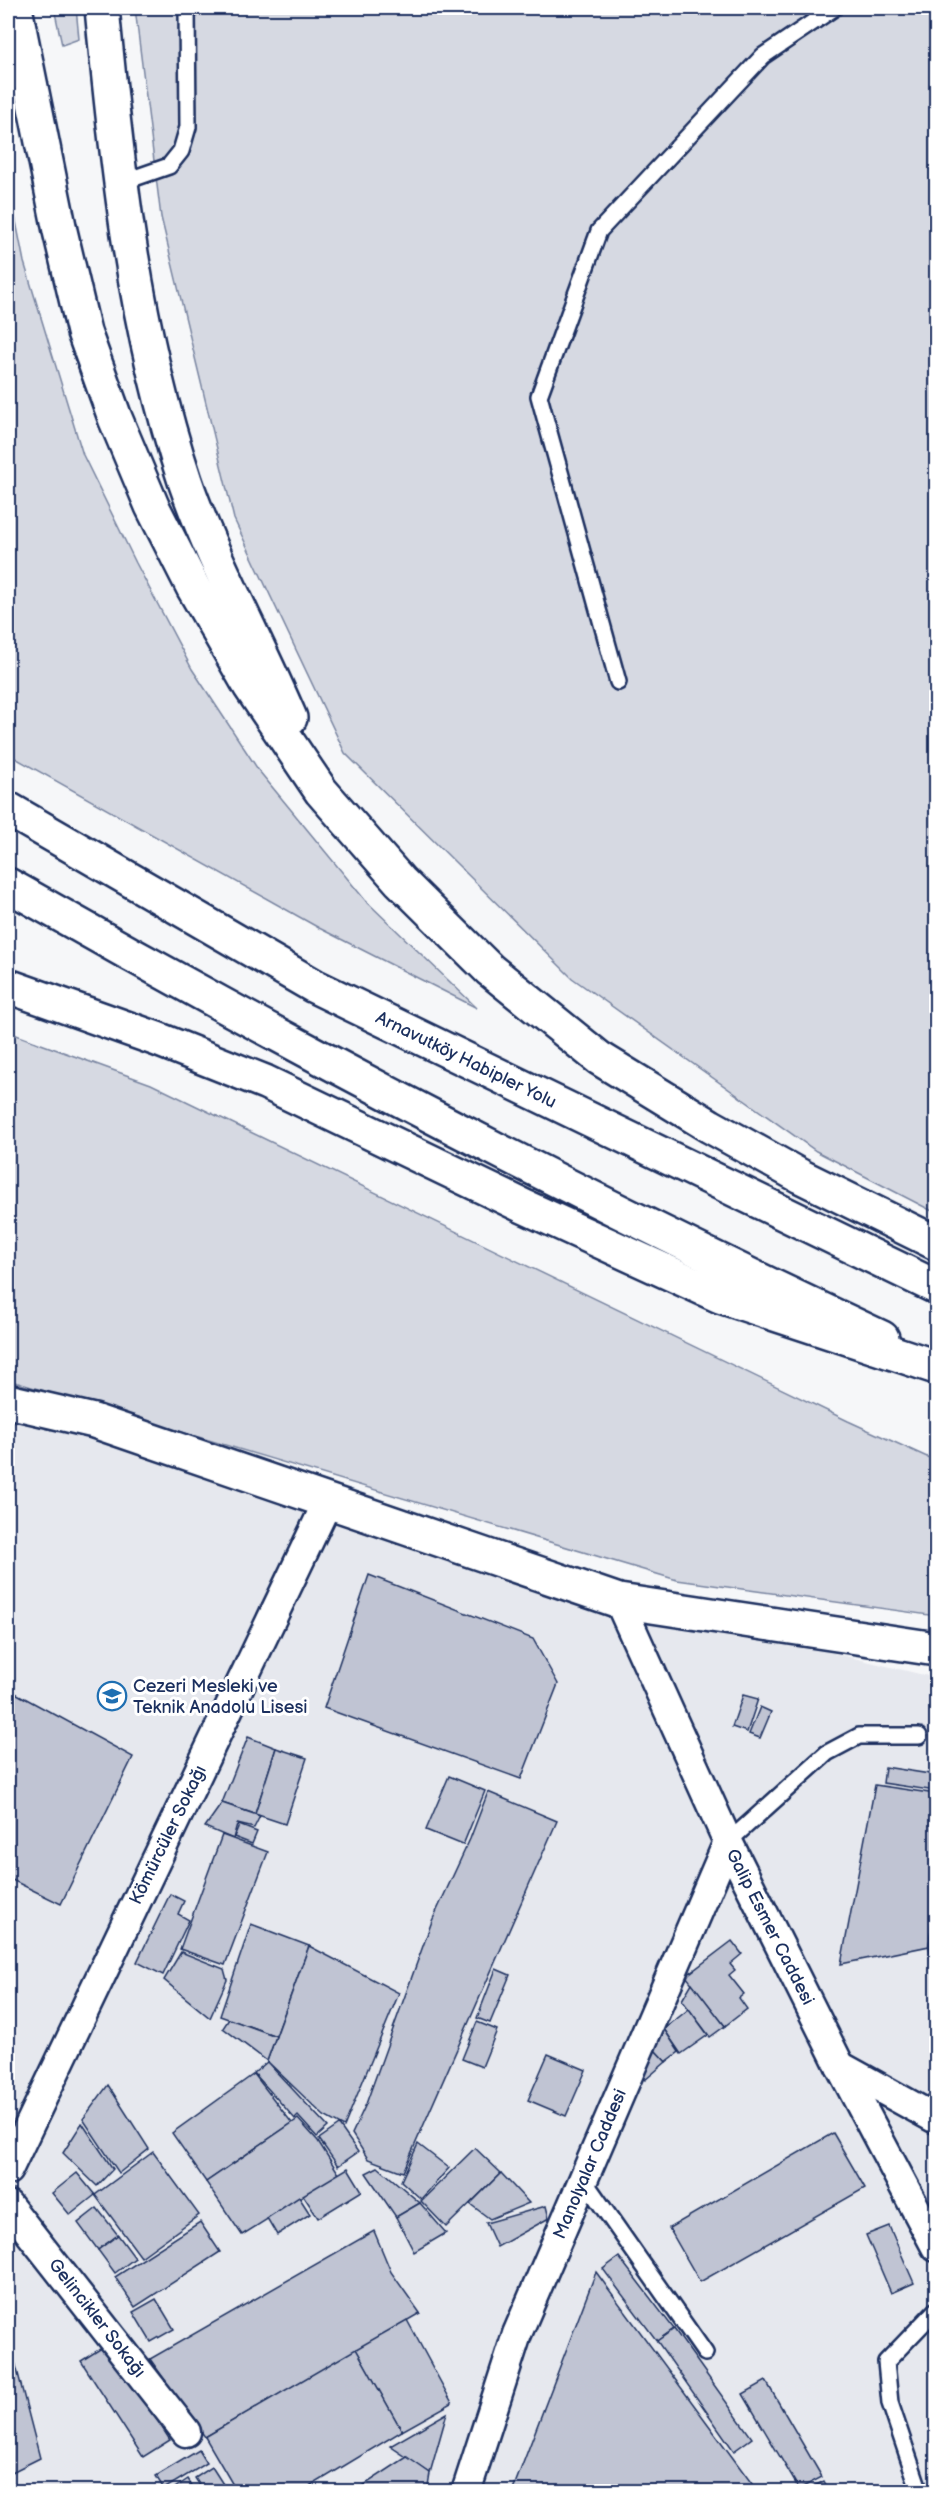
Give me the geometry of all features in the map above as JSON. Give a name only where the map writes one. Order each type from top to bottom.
[{"type":"main road","points":[[15,8],[60,231],[84,332],[116,418],[152,506],[193,587],[250,686],[321,791],[400,882],[490,970],[599,1058],[760,1154],[936,1243]]},
{"type":"main road","points":[[102,8],[120,183],[132,266],[164,410],[186,482],[215,556],[272,675],[321,791]]},
{"type":"main road","name":"Arnavutköy Habipler Yolu","points":[[8,809],[314,986],[936,1287]]},
{"type":"main road","points":[[8,885],[292,1044],[488,1147],[803,1301],[936,1363]]},
{"type":"main road","points":[[8,986],[157,1039],[265,1082],[523,1206],[720,1296],[936,1368]]},
{"type":"main road","points":[[8,1401],[94,1421],[619,1600],[936,1649]]},
{"type":"street","name":"Kömürcüler Sokağı","points":[[8,2170],[328,1501]]},
{"type":"street","name":"Galip Esmer Caddesi","points":[[619,1600],[728,1842],[840,2066],[936,2247]]},
{"type":"street","name":"Manolyalar Caddesi","points":[[466,2492],[517,2334],[728,1842]]},
{"type":"street","points":[[840,2066],[936,2119]]},
{"type":"street","name":"Gelincikler Sokağı","points":[[8,2205],[186,2432]]},
{"type":"lane","points":[[120,183],[169,166],[181,151],[188,127],[187,8]]},
{"type":"lane","points":[[618,682],[539,396],[599,231],[763,56],[834,8]]},
{"type":"lane","points":[[728,1842],[827,1753],[859,1736],[919,1736]]},
{"type":"lane","points":[[583,2179],[705,2353]]},
{"type":"lane","points":[[920,2492],[890,2403],[886,2362],[936,2310]]},
{"type":"shaded area","points":[[54,8],[76,8],[79,39],[62,45]]},
{"type":"shaded area","points":[[135,8],[936,8],[936,1213],[816,1151],[572,978],[345,753],[234,519],[161,217]]},
{"type":"shaded area","points":[[8,181],[24,262],[83,455],[192,669],[259,771],[365,900],[477,1008],[319,928],[8,754]]},
{"type":"shaded area","points":[[8,1032],[151,1084],[848,1421],[936,1461],[936,1616],[677,1580],[8,1380]]},
{"type":"shaded area","points":[[8,1401],[619,1601],[936,1678],[936,2491],[8,2491]]},
{"type":"building","points":[[369,1575],[533,1639],[558,1684],[521,1779],[324,1708]]},
{"type":"building","points":[[8,1689],[133,1757],[61,1904],[8,1878]]},
{"type":"building","points":[[743,1695],[758,1699],[747,1732],[732,1727]]},
{"type":"building","points":[[760,1707],[771,1712],[760,1738],[749,1734]]},
{"type":"building","points":[[248,1737],[276,1748],[255,1814],[222,1803]]},
{"type":"building","points":[[276,1748],[307,1758],[285,1824],[255,1814]]},
{"type":"building","points":[[885,1767],[936,1775],[936,1791],[883,1783]]},
{"type":"building","points":[[449,1776],[485,1791],[463,1845],[426,1830]]},
{"type":"building","points":[[875,1785],[936,1794],[936,1884],[929,1946],[841,1964]]},
{"type":"building","points":[[488,1792],[557,1821],[403,2172],[368,2159],[352,2134],[366,2104],[432,1921],[470,1839]]},
{"type":"building","points":[[222,1803],[260,1816],[254,1828],[237,1824],[233,1839],[205,1827]]},
{"type":"building","points":[[239,1825],[257,1832],[252,1844],[234,1837]]},
{"type":"building","points":[[222,1835],[268,1852],[225,1965],[180,1949]]},
{"type":"building","points":[[936,1884],[936,1990],[929,1946]]},
{"type":"building","points":[[170,1894],[184,1901],[178,1914],[189,1920],[163,1975],[137,1962]]},
{"type":"building","points":[[251,1924],[309,1946],[276,2036],[220,2016]]},
{"type":"building","points":[[732,1941],[742,1954],[730,1964],[735,1970],[729,1975],[744,1994],[739,1998],[747,2009],[725,2026],[686,1976]]},
{"type":"building","points":[[309,1946],[399,1993],[344,2127],[324,2116],[267,2061]]},
{"type":"building","points":[[181,1952],[224,1969],[227,1980],[210,2018],[164,1980]]},
{"type":"building","points":[[496,1969],[510,1975],[490,2023],[477,2018]]},
{"type":"building","points":[[692,1983],[725,2026],[710,2037],[682,2000]]},
{"type":"building","points":[[689,2009],[708,2035],[681,2054],[664,2029]]},
{"type":"building","points":[[229,2019],[276,2036],[267,2061],[223,2028]]},
{"type":"building","points":[[477,2022],[497,2030],[482,2067],[462,2059]]},
{"type":"building","points":[[664,2029],[679,2052],[666,2062],[652,2047]]},
{"type":"building","points":[[652,2047],[666,2062],[645,2080],[636,2071]]},
{"type":"building","points":[[548,2054],[586,2070],[566,2116],[528,2100]]},
{"type":"building","points":[[267,2062],[328,2127],[317,2137],[298,2116],[295,2119],[254,2073]]},
{"type":"building","points":[[254,2074],[292,2123],[206,2182],[172,2133]]},
{"type":"building","points":[[108,2085],[149,2149],[119,2173],[83,2119]]},
{"type":"building","points":[[298,2119],[318,2141],[339,2174],[242,2235],[206,2182]]},
{"type":"building","points":[[82,2123],[113,2169],[97,2186],[63,2153]]},
{"type":"building","points":[[339,2125],[358,2152],[338,2166],[319,2139]]},
{"type":"building","points":[[833,2133],[865,2188],[700,2282],[669,2228]]},
{"type":"building","points":[[418,2144],[449,2168],[421,2199],[401,2181]]},
{"type":"building","points":[[475,2148],[501,2173],[446,2227],[421,2201]]},
{"type":"building","points":[[153,2152],[199,2215],[141,2257],[95,2195]]},
{"type":"building","points":[[378,2167],[420,2203],[396,2217],[366,2173]]},
{"type":"building","points":[[348,2168],[362,2191],[318,2218],[303,2195]]},
{"type":"building","points":[[77,2173],[95,2195],[70,2215],[52,2193]]},
{"type":"building","points":[[501,2173],[529,2203],[490,2219],[470,2204]]},
{"type":"building","points":[[299,2197],[310,2214],[277,2235],[267,2218]]},
{"type":"building","points":[[420,2203],[446,2233],[414,2252],[396,2217]]},
{"type":"building","points":[[546,2206],[549,2218],[497,2247],[486,2223]]},
{"type":"building","points":[[97,2208],[118,2235],[98,2250],[78,2223]]},
{"type":"building","points":[[200,2222],[220,2252],[135,2307],[115,2277]]},
{"type":"building","points":[[889,2226],[914,2283],[891,2293],[866,2235]]},
{"type":"building","points":[[374,2231],[391,2272],[420,2313],[205,2437],[150,2359]]},
{"type":"building","points":[[118,2235],[135,2258],[115,2273],[98,2250]]},
{"type":"building","points":[[619,2257],[674,2329],[657,2341],[603,2269]]},
{"type":"building","points":[[596,2272],[758,2492],[512,2492]]},
{"type":"building","points":[[156,2299],[174,2329],[151,2342],[133,2312]]},
{"type":"building","points":[[407,2320],[452,2403],[402,2431],[356,2349]]},
{"type":"building","points":[[674,2329],[752,2438],[734,2451],[657,2341]]},
{"type":"building","points":[[8,2335],[40,2458],[8,2474]]},
{"type":"building","points":[[108,2344],[170,2440],[143,2457],[81,2361]]},
{"type":"building","points":[[356,2349],[402,2431],[301,2492],[237,2492],[205,2437]]},
{"type":"building","points":[[766,2381],[822,2477],[799,2489],[743,2394]]},
{"type":"building","points":[[447,2413],[430,2473],[390,2446]]},
{"type":"building","points":[[199,2450],[207,2463],[164,2489],[156,2476]]},
{"type":"building","points":[[407,2457],[430,2473],[427,2492],[359,2492],[358,2489]]},
{"type":"building","points":[[212,2467],[228,2492],[204,2492],[195,2478]]},
{"type":"building","points":[[188,2479],[196,2492],[169,2492]]},
{"type":"building","points":[[824,2481],[830,2492],[803,2492]]},
{"type":"place","name":"Cezeri Mesleki ve Teknik Anadolu Lisesi","points":[[112,1696]]}]
